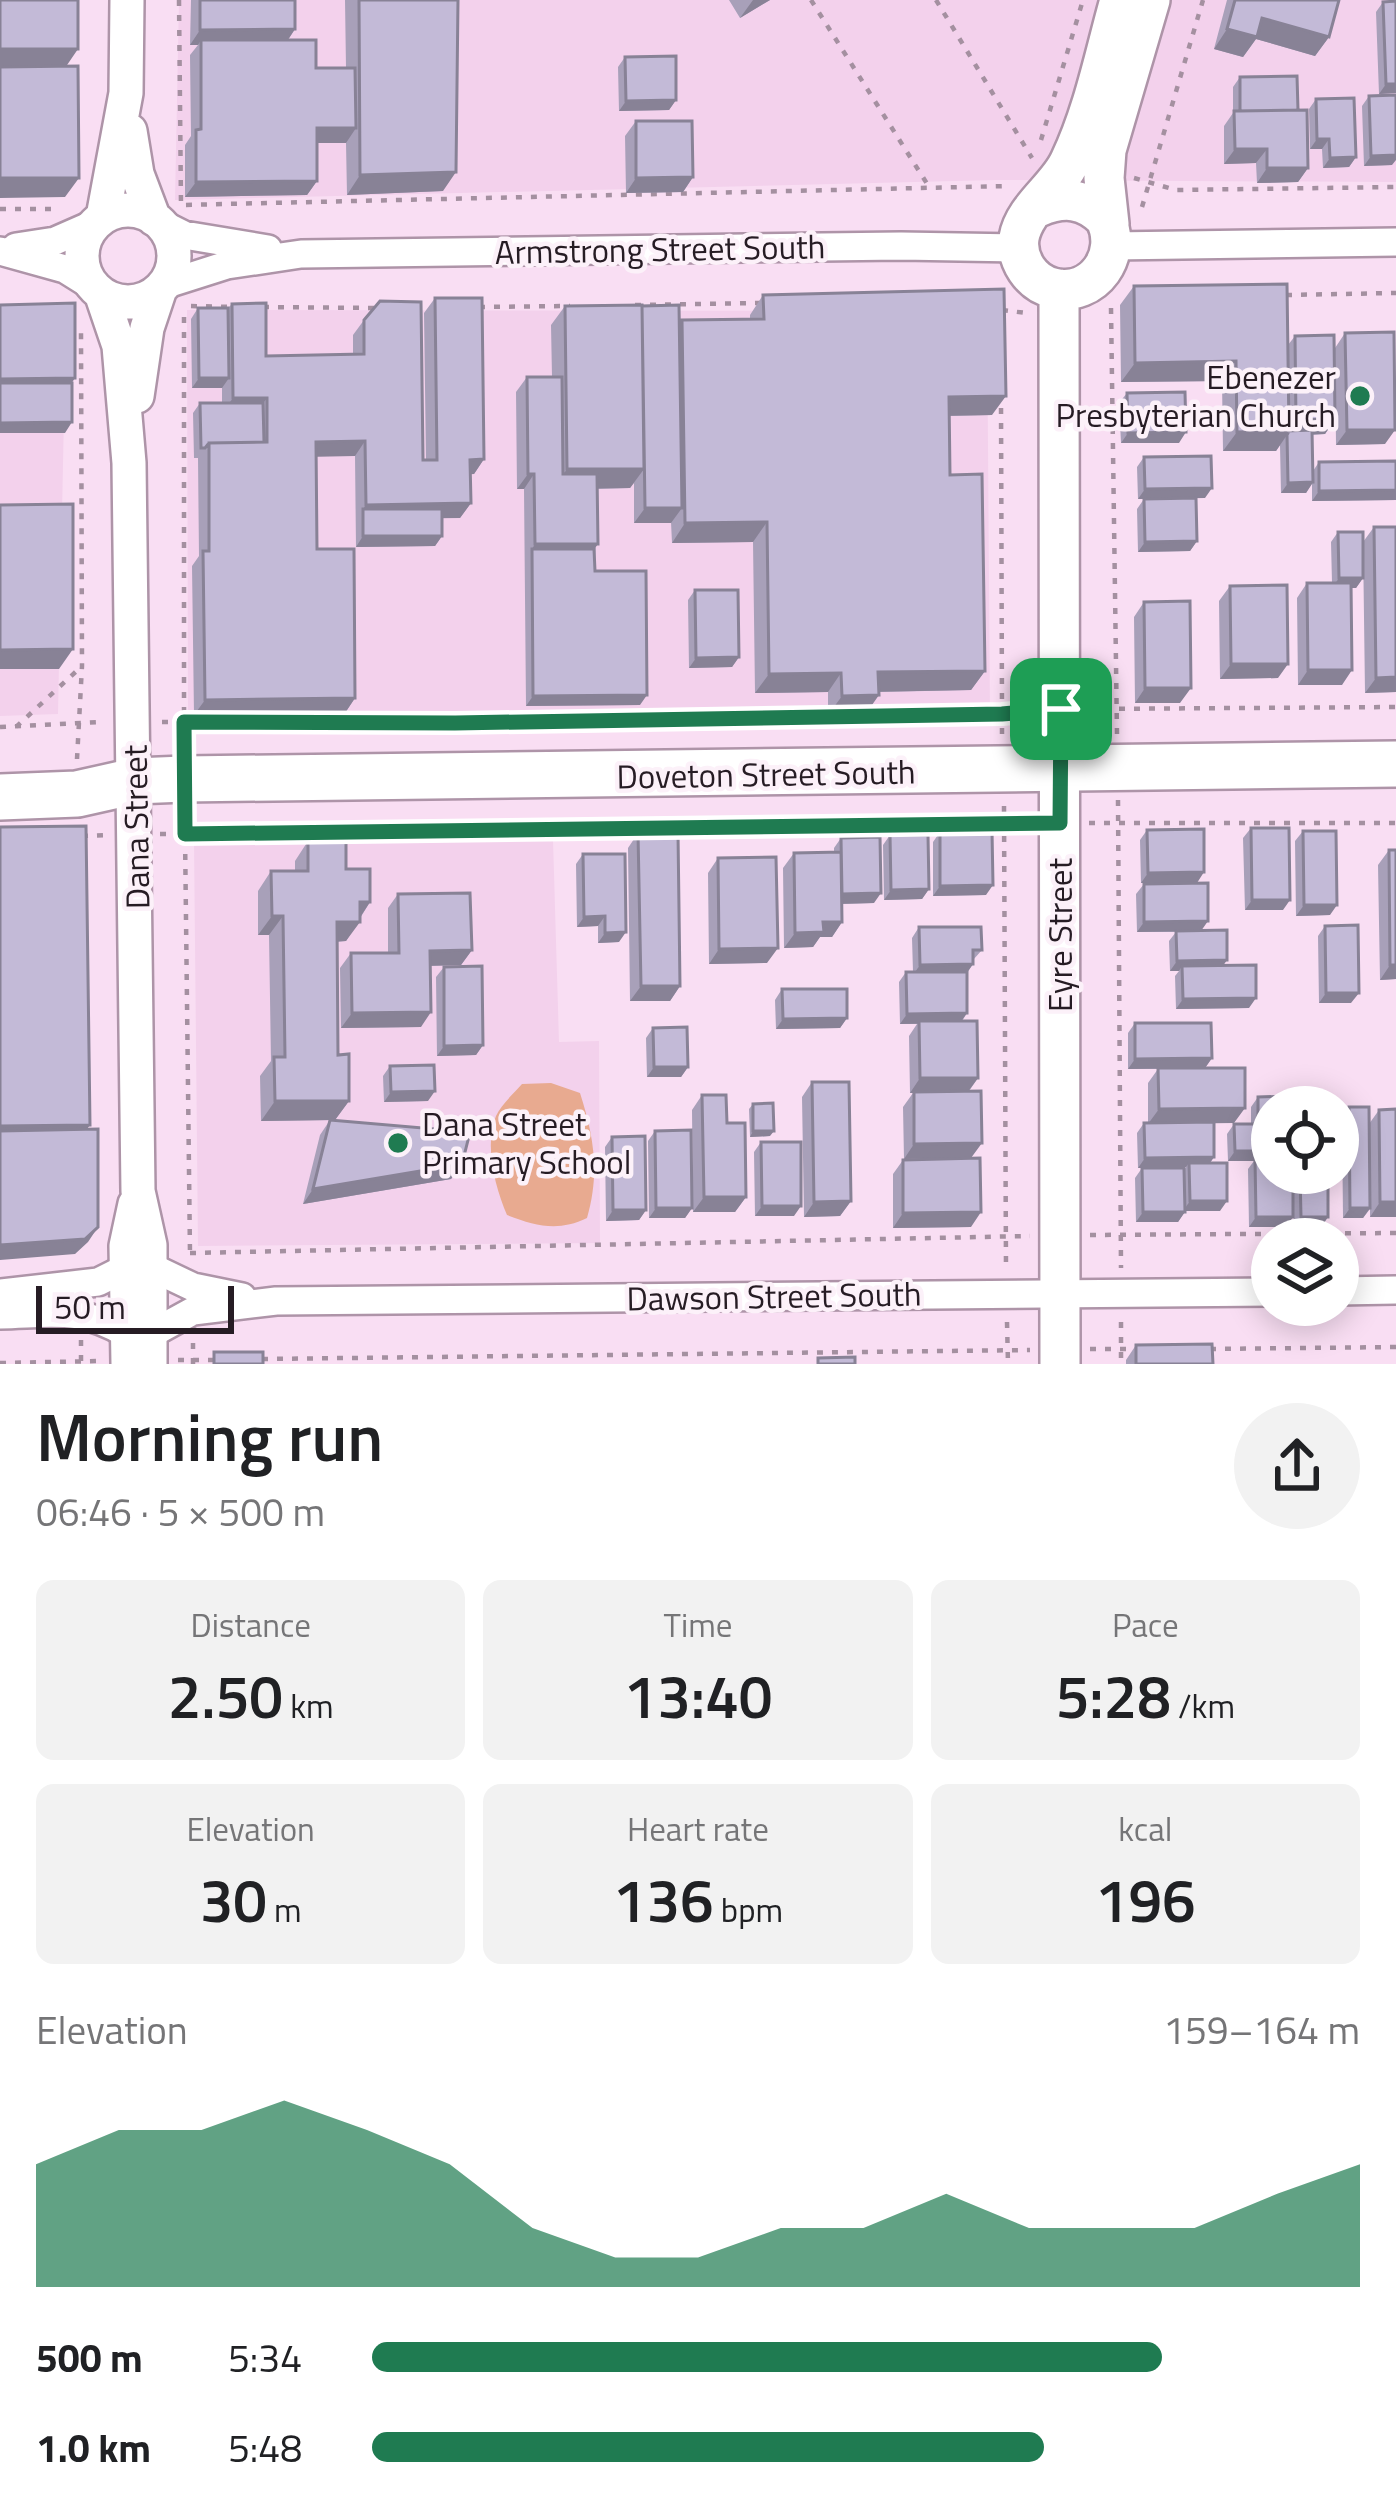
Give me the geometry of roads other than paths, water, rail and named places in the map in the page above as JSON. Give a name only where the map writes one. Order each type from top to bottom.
[{"type":"highway","name":"Doveton Street South","points":[[8,747],[135,781]]},
{"type":"highway","name":"Doveton Street South","points":[[0,797],[77,794],[135,781],[184,779],[1396,764]]},
{"type":"main road","points":[[1028,187],[1062,177],[1074,153],[1120,0]]},
{"type":"main road","points":[[1028,187],[1019,248],[1032,276],[1059,290],[1092,282],[1104,269],[1121,226],[1104,172],[1114,119],[1150,0]]},
{"type":"main road","points":[[1028,187],[1057,200],[1093,206],[1121,226]]},
{"type":"main road","name":"Eyre Street","points":[[1059,290],[1059,1357]]},
{"type":"street","points":[[0,249],[55,265],[99,291],[131,302],[162,287],[171,273],[174,253],[134,159],[126,93],[127,0]]},
{"type":"street","points":[[99,291],[86,274],[82,256],[126,93]]},
{"type":"street","points":[[0,249],[44,244],[93,216],[129,210],[157,221]]},
{"type":"street","name":"Armstrong Street South","points":[[157,221],[197,238],[302,254]]},
{"type":"street","points":[[1121,226],[1396,242]]},
{"type":"street","name":"Armstrong Street South","points":[[162,287],[227,265],[302,254],[1019,248]]},
{"type":"street","name":"Dana Street","points":[[129,463],[147,328],[162,287]]},
{"type":"street","name":"Dana Street","points":[[99,291],[118,346],[129,463],[138,1191],[126,1246],[142,1260],[140,1349]]},
{"type":"street","points":[[0,1293],[98,1282],[142,1260]]},
{"type":"street","name":"Dawson Street South","points":[[142,1260],[193,1288],[276,1301]]},
{"type":"street","points":[[1359,1291],[1396,1290]]},
{"type":"street","name":"Dawson Street South","points":[[140,1349],[193,1310],[276,1301],[1251,1292]]},
{"type":"street","points":[[0,1315],[100,1317],[140,1349]]},
{"type":"place","name":"Ebenezer Presbyterian Church","points":[[1360,396]]},
{"type":"place","name":"Dana Street Primary School","points":[[398,1143]]}]
